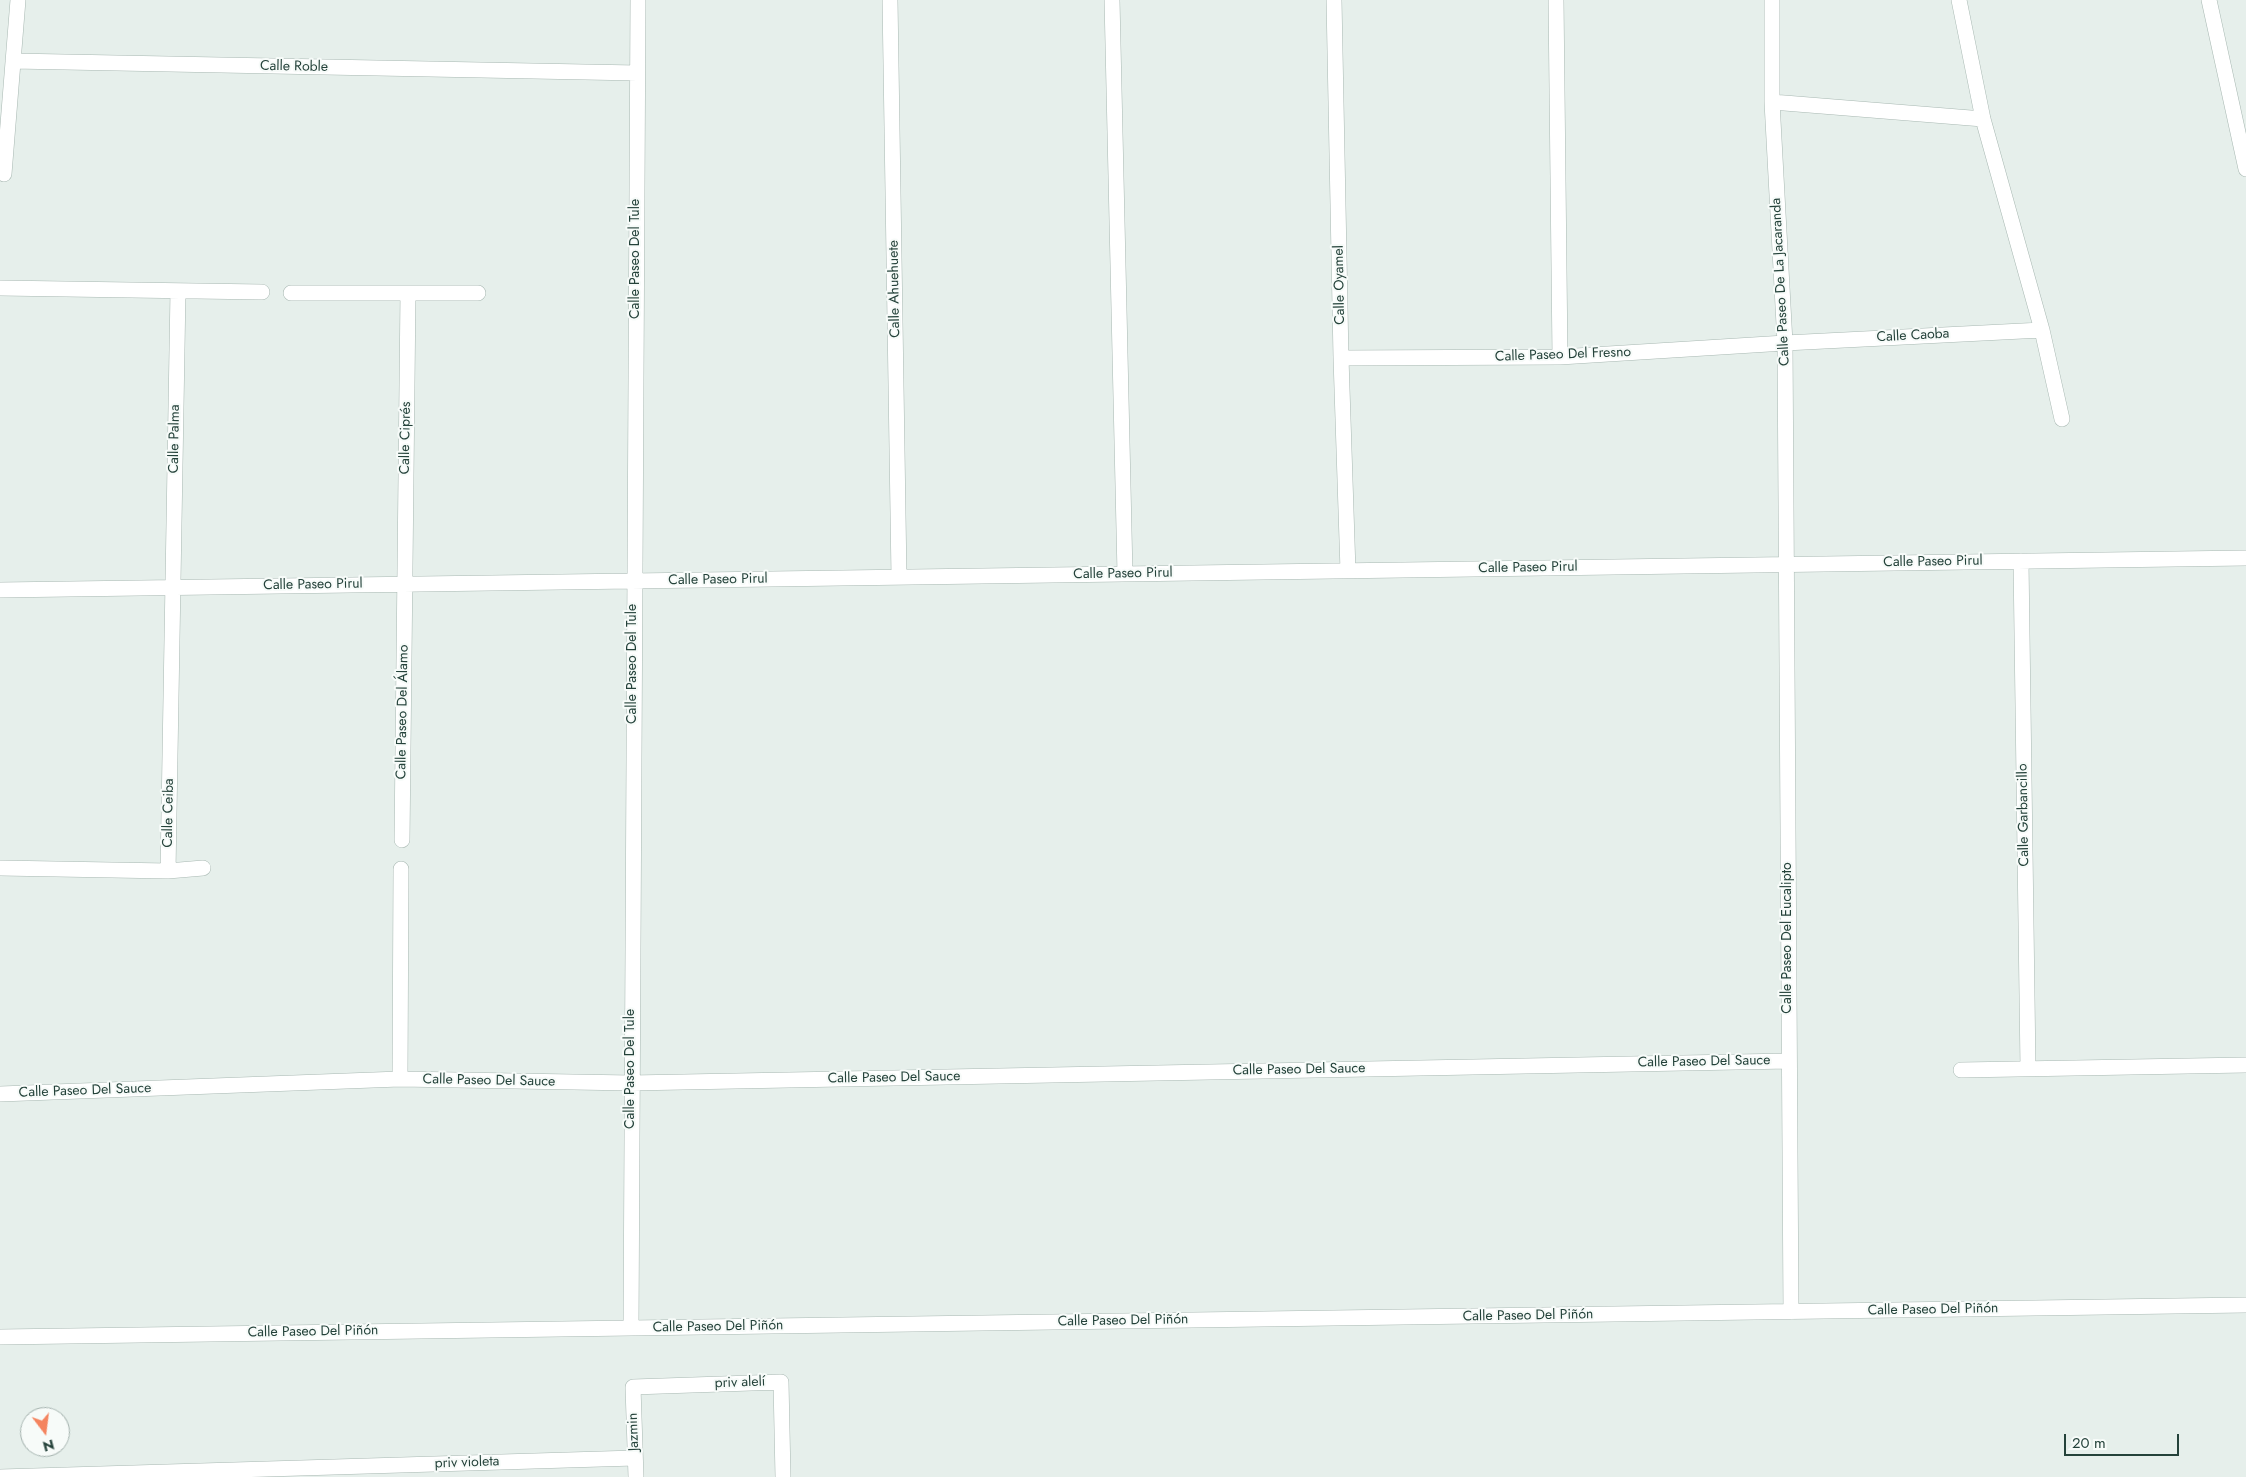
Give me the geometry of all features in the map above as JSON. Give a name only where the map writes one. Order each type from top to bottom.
[{"type":"street","points":[[4,174],[18,0]]},
{"type":"street","name":"Calle Paseo Del Tule","points":[[631,1328],[633,581],[638,0]]},
{"type":"street","name":"Calle Ahuehuete","points":[[890,0],[899,577]]},
{"type":"street","points":[[1112,0],[1125,574]]},
{"type":"street","name":"Calle Oyamel","points":[[1334,0],[1341,358],[1348,571]]},
{"type":"street","points":[[1556,0],[1560,357]]},
{"type":"street","name":"Calle Paseo De La Jacaranda","points":[[1772,0],[1772,102],[1785,343],[1786,564]]},
{"type":"street","points":[[1959,0],[1983,119],[2042,330],[2062,419]]},
{"type":"street","points":[[2209,0],[2246,169]]},
{"type":"street","name":"Calle Roble","points":[[13,61],[637,73]]},
{"type":"street","points":[[1772,102],[1983,119]]},
{"type":"street","points":[[0,288],[262,292]]},
{"type":"street","name":"Calle Palma","points":[[173,587],[178,291]]},
{"type":"street","points":[[291,293],[478,293]]},
{"type":"street","name":"Calle Ciprés","points":[[404,584],[408,293]]},
{"type":"street","name":"Calle Caoba","points":[[1785,343],[2042,330]]},
{"type":"street","name":"Calle Paseo Del Fresno","points":[[1341,358],[1560,357],[1785,343]]},
{"type":"street","name":"Calle Paseo Pirul","points":[[0,590],[2246,558]]},
{"type":"street","name":"Calle Garbancillo","points":[[2021,561],[2028,1068]]},
{"type":"street","name":"Calle Paseo Del Eucalipto","points":[[1786,564],[1791,1312]]},
{"type":"street","name":"Calle Paseo Del Álamo","points":[[402,840],[404,584]]},
{"type":"street","name":"Calle Ceiba","points":[[168,871],[173,587]]},
{"type":"street","points":[[0,868],[168,871],[203,868]]},
{"type":"street","points":[[400,1079],[401,869]]},
{"type":"street","name":"Calle Paseo Del Sauce","points":[[0,1094],[400,1079],[631,1083],[1789,1061]]},
{"type":"street","points":[[1961,1070],[2246,1065]]},
{"type":"street","name":"Calle Paseo Del Piñón","points":[[0,1337],[2246,1305]]},
{"type":"street","name":"priv alelí","points":[[633,1387],[781,1382],[783,1477]]},
{"type":"street","name":"Jazmin","points":[[633,1387],[636,1477]]},
{"type":"street","name":"priv violeta","points":[[0,1477],[635,1458]]}]
